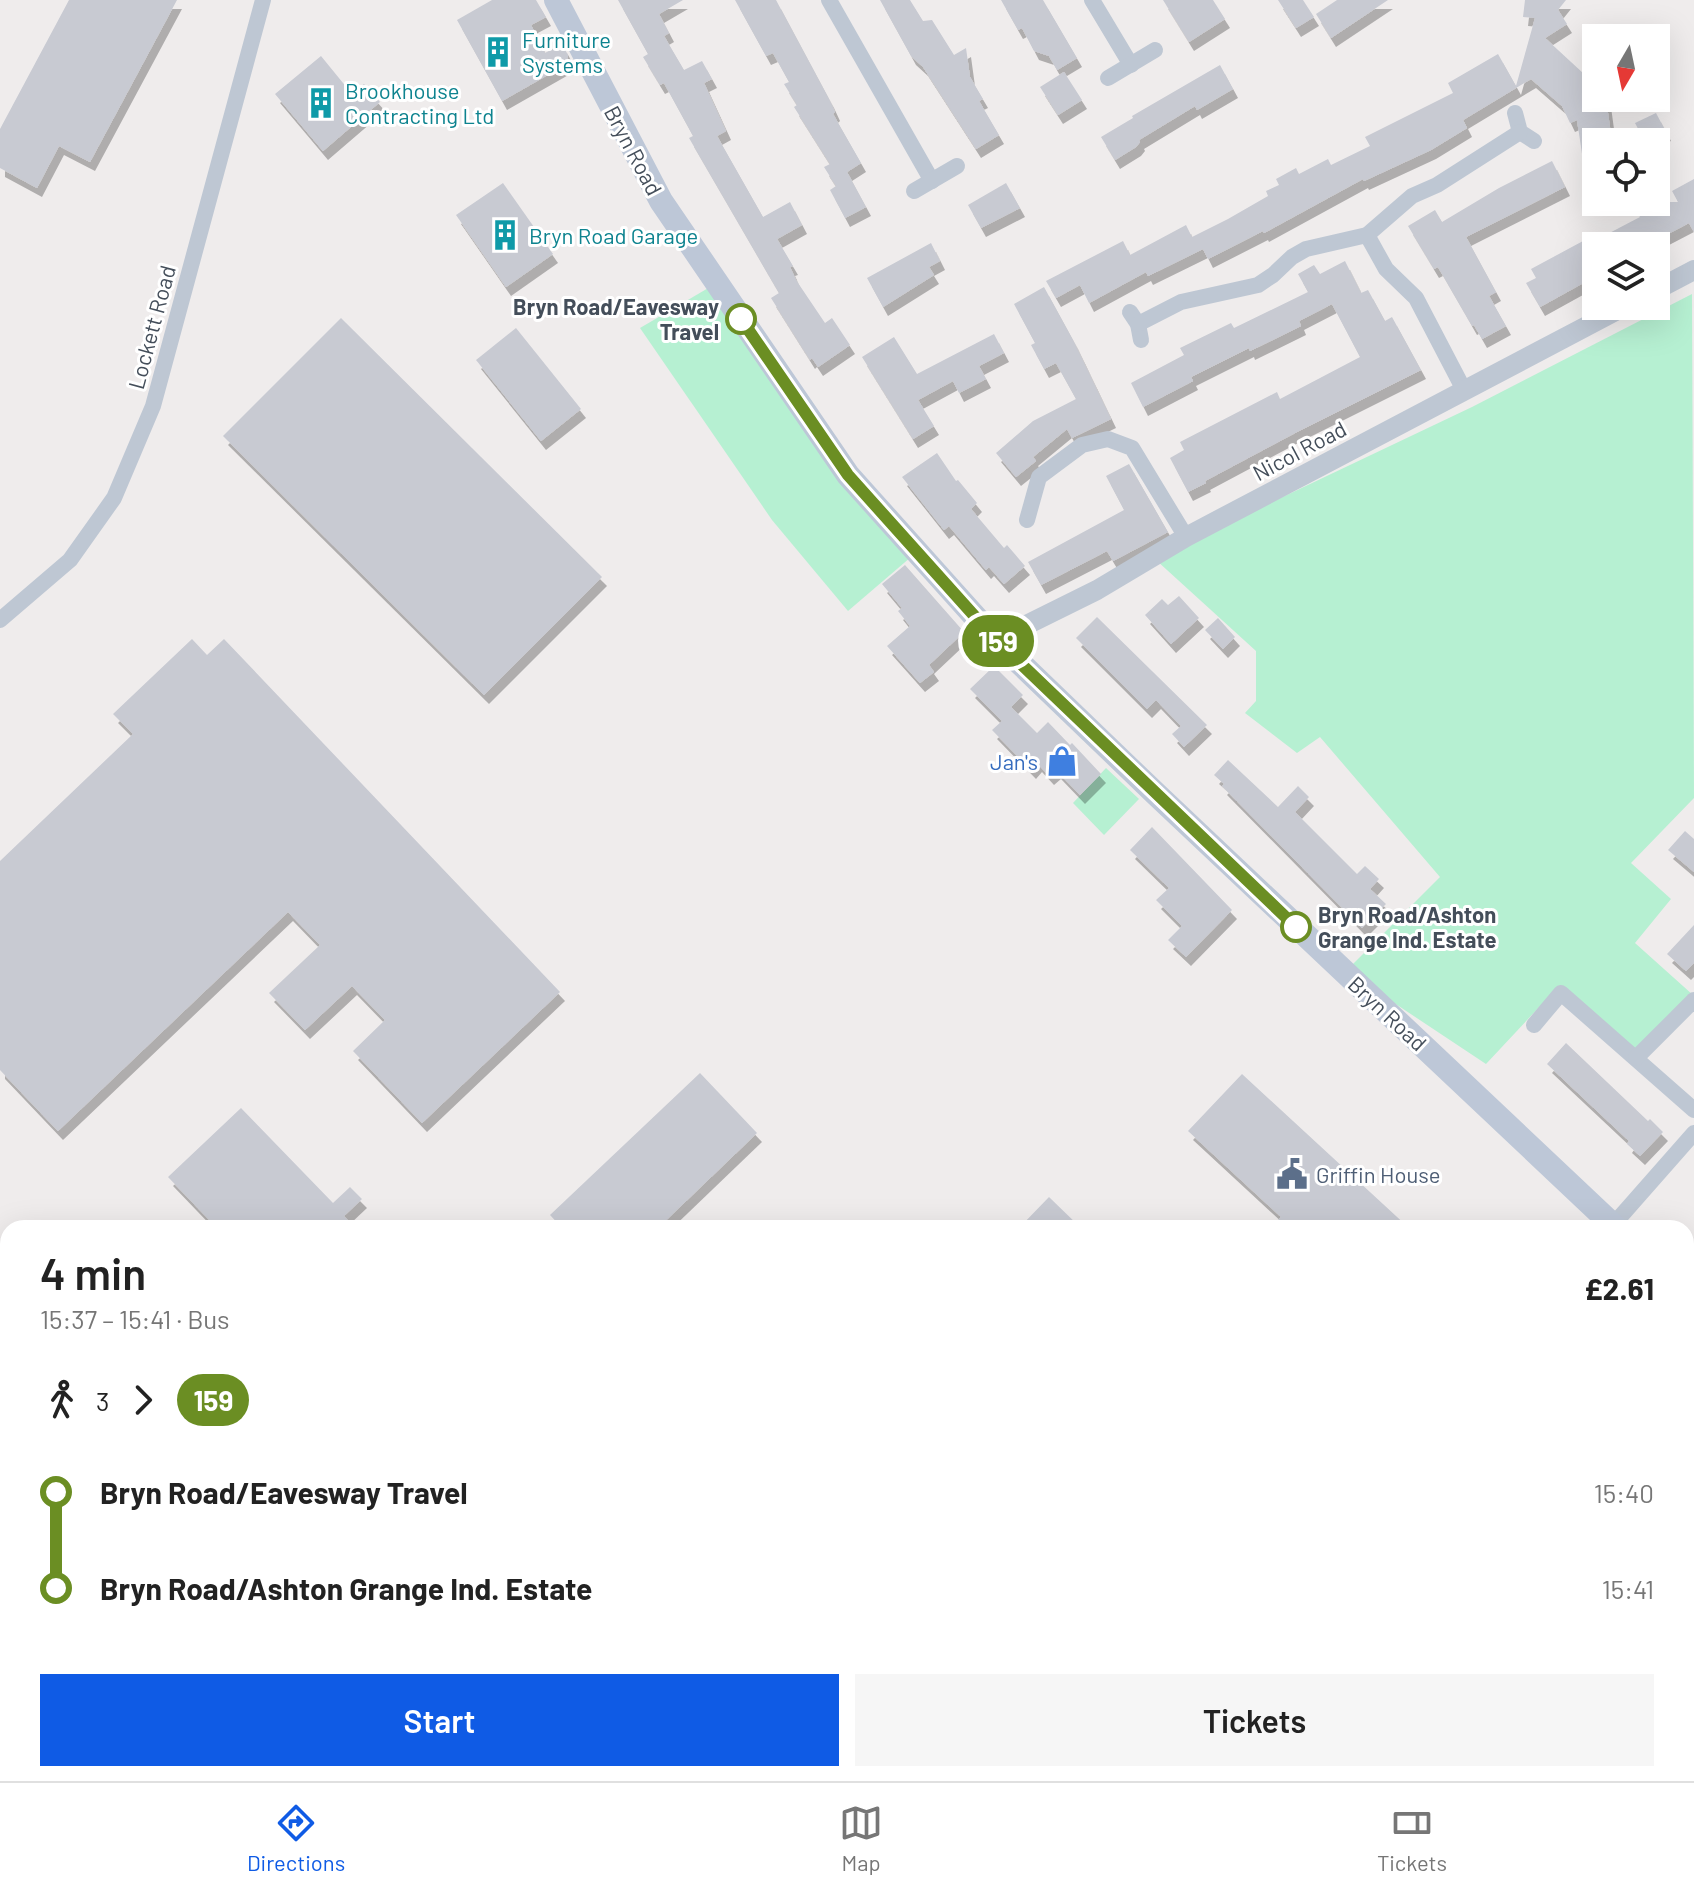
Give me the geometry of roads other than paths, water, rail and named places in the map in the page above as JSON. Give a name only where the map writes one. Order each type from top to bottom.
[{"type":"main road","name":"Bryn Road","points":[[556,0],[661,201],[839,462],[996,640],[1608,1220]]},
{"type":"street","name":"Lockett Road","points":[[0,620],[70,560],[114,498],[131,459],[153,406],[263,0]]},
{"type":"street","points":[[829,0],[932,181]]},
{"type":"street","points":[[1092,0],[1131,65]]},
{"type":"street","points":[[1108,78],[1155,50]]},
{"type":"street","points":[[1136,325],[1181,302],[1258,285],[1306,249],[1367,235],[1412,196],[1527,136],[1515,113]]},
{"type":"street","points":[[914,191],[957,166]]},
{"type":"street","points":[[1367,235],[1386,269],[1416,298],[1464,390]]},
{"type":"street","points":[[1670,283],[1694,270]]},
{"type":"street","name":"Nicol Road","points":[[996,640],[1097,590],[1186,537],[1598,320]]},
{"type":"street","points":[[1027,520],[1039,477],[1082,445],[1108,439],[1132,448],[1186,537]]},
{"type":"street","points":[[1534,1025],[1561,993],[1694,1110]]},
{"type":"street","points":[[1636,1058],[1694,1000]]},
{"type":"street","points":[[1621,1220],[1694,1133]]},
{"type":"place","name":"Furniture Systems","points":[[498,52]]},
{"type":"place","name":"Brookhouse Contracting Ltd","points":[[321,103]]},
{"type":"place","name":"Bryn Road Garage","points":[[505,235]]},
{"type":"place","name":"Bryn Road/Eavesway Travel","points":[[741,319]]},
{"type":"place","name":"Jan's","points":[[1062,761]]},
{"type":"place","name":"Bryn Road/Ashton Grange Ind. Estate","points":[[1296,927]]},
{"type":"place","name":"Griffin House","points":[[1292,1174]]}]
